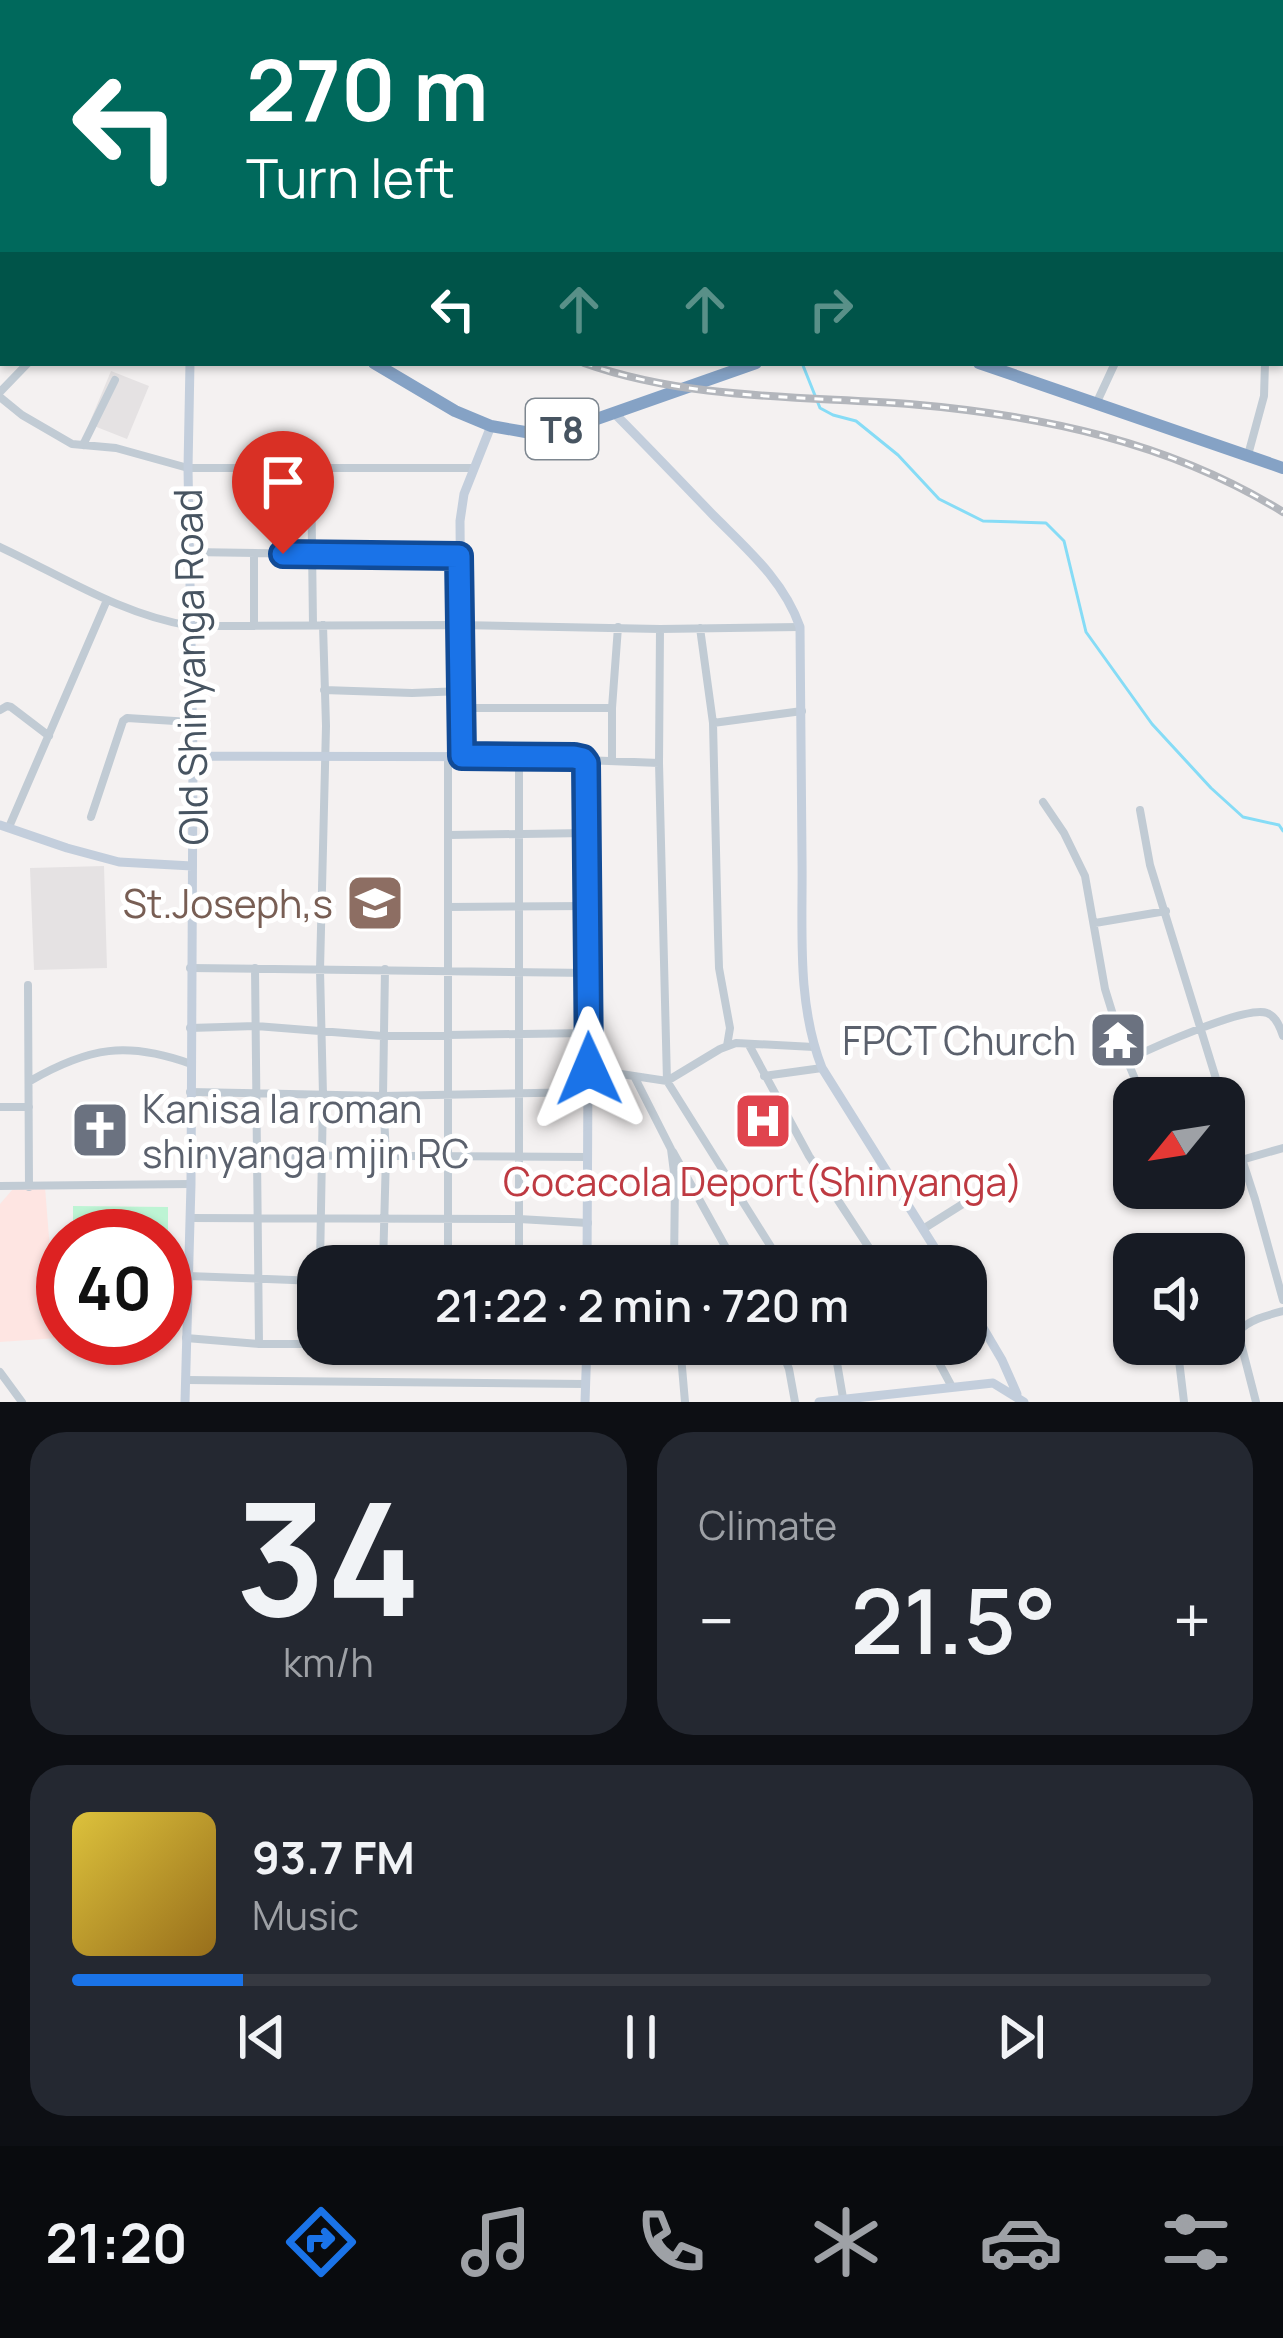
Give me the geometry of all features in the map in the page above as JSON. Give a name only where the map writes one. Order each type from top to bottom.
[{"type":"highway","name":"T8","points":[[379,366],[455,411],[491,426],[531,433],[568,428],[747,366]]},
{"type":"highway","points":[[988,366],[1283,469]]},
{"type":"street","points":[[25,366],[1,389],[22,416],[58,438],[83,445],[116,448],[188,468],[473,468]]},
{"type":"street","name":"Old Shinyanga Road","points":[[190,366],[190,1209]]},
{"type":"street","points":[[1096,404],[1114,366]]},
{"type":"street","points":[[1248,456],[1264,396],[1265,366]]},
{"type":"street","points":[[83,445],[116,380]]},
{"type":"street","points":[[614,413],[760,563],[785,593],[800,628],[801,940],[814,1047],[822,1068],[933,1245]]},
{"type":"street","points":[[462,756],[460,521],[464,494],[491,426]]},
{"type":"street","points":[[311,467],[326,758],[320,1245]]},
{"type":"street","points":[[0,547],[107,600],[191,626],[800,628]]},
{"type":"street","points":[[191,552],[459,556]]},
{"type":"street","points":[[254,554],[254,626]]},
{"type":"street","points":[[107,600],[49,736],[4,826],[119,862],[192,866]]},
{"type":"street","points":[[612,760],[618,627]]},
{"type":"street","points":[[700,628],[713,723],[718,951],[730,1028],[727,1046]]},
{"type":"street","points":[[661,629],[659,763],[667,1081],[770,1245]]},
{"type":"street","points":[[324,690],[462,692]]},
{"type":"street","points":[[0,710],[11,707],[49,736]]},
{"type":"street","points":[[462,708],[612,709]]},
{"type":"street","points":[[713,723],[802,711]]},
{"type":"street","points":[[91,817],[123,721],[190,722]]},
{"type":"street","points":[[193,756],[574,757],[659,763]]},
{"type":"street","points":[[448,756],[448,1245]]},
{"type":"street","points":[[519,757],[519,1245]]},
{"type":"street","points":[[584,760],[590,974],[587,1245]]},
{"type":"street","points":[[1043,802],[1075,851],[1085,876],[1105,989],[1134,1077]]},
{"type":"street","points":[[1140,810],[1150,865],[1215,1077]]},
{"type":"street","points":[[449,836],[586,833]]},
{"type":"street","points":[[448,907],[588,906]]},
{"type":"street","points":[[1095,922],[1166,910]]},
{"type":"street","points":[[190,968],[590,974]]},
{"type":"street","points":[[255,968],[259,1344]]},
{"type":"street","points":[[383,1245],[385,969]]},
{"type":"street","points":[[28,985],[29,1187]]},
{"type":"street","points":[[1127,1060],[1257,1012],[1273,1016],[1283,1036]]},
{"type":"street","points":[[190,1028],[256,1026],[383,1036],[586,1033]]},
{"type":"street","points":[[589,1069],[667,1081],[736,1043],[814,1047]]},
{"type":"street","points":[[749,1045],[809,1156],[867,1245]]},
{"type":"street","points":[[28,1082],[86,1056],[127,1048],[191,1064]]},
{"type":"street","points":[[764,1076],[822,1068]]},
{"type":"street","points":[[635,1077],[724,1245]]},
{"type":"street","points":[[190,1092],[383,1096],[588,1092]]},
{"type":"street","points":[[0,1107],[28,1107]]},
{"type":"street","points":[[1245,1159],[1283,1148]]},
{"type":"street","points":[[671,1149],[674,1245]]},
{"type":"street","points":[[189,1155],[587,1157]]},
{"type":"street","points":[[1245,1171],[1283,1300]]},
{"type":"street","points":[[0,1200],[5,1186],[191,1184]]},
{"type":"street","points":[[923,1229],[976,1195]]},
{"type":"street","points":[[192,1218],[588,1223]]},
{"type":"street","points":[[192,1276],[297,1281]]},
{"type":"street","points":[[1245,1326],[1283,1311]]},
{"type":"street","points":[[987,1335],[1015,1398]]},
{"type":"street","points":[[192,1338],[297,1345]]},
{"type":"street","points":[[993,1383],[1002,1360]]},
{"type":"street","name":"Old Shinyanga Road","points":[[185,1402],[187,1365]]},
{"type":"street","points":[[585,1365],[585,1402]]},
{"type":"street","points":[[682,1365],[685,1402]]},
{"type":"street","points":[[787,1365],[795,1402]]},
{"type":"street","points":[[837,1365],[843,1398]]},
{"type":"street","points":[[939,1365],[952,1388]]},
{"type":"street","points":[[1180,1365],[1184,1402]]},
{"type":"street","points":[[1245,1365],[1256,1402]]},
{"type":"street","points":[[0,1372],[22,1402]]},
{"type":"street","points":[[187,1380],[585,1384]]},
{"type":"street","points":[[819,1402],[993,1383],[1015,1398]]},
{"type":"shaded area","points":[[111,371],[149,386],[127,439],[89,424]]},
{"type":"shaded area","points":[[104,866],[107,968],[34,970],[30,868]]},
{"type":"shaded area","points":[[45,1187],[47,1209],[36,1209],[36,1339],[0,1342],[0,1204],[13,1189]]},
{"type":"green space","points":[[73,1206],[168,1207],[168,1209]]},
{"type":"waterway","points":[[803,366],[820,408],[856,421],[898,455],[939,499],[983,521],[1046,523],[1064,541],[1086,632],[1152,724],[1243,817],[1279,825],[1283,831]]},
{"type":"railway","points":[[594,366],[704,390],[909,404],[1055,425],[1195,467],[1283,512]]},
{"type":"place","name":"St.Joseph,s","points":[[375,903]]},
{"type":"place","name":"FPCT Church","points":[[1118,1040]]},
{"type":"place","name":"Cocacola Deport(Shinyanga)","points":[[763,1121]]},
{"type":"place","name":"Kanisa la roman shinyanga mjin RC","points":[[100,1130]]},
{"type":"route","points":[[283,554],[459,556],[462,756],[574,757],[586,763],[589,1069]]}]
